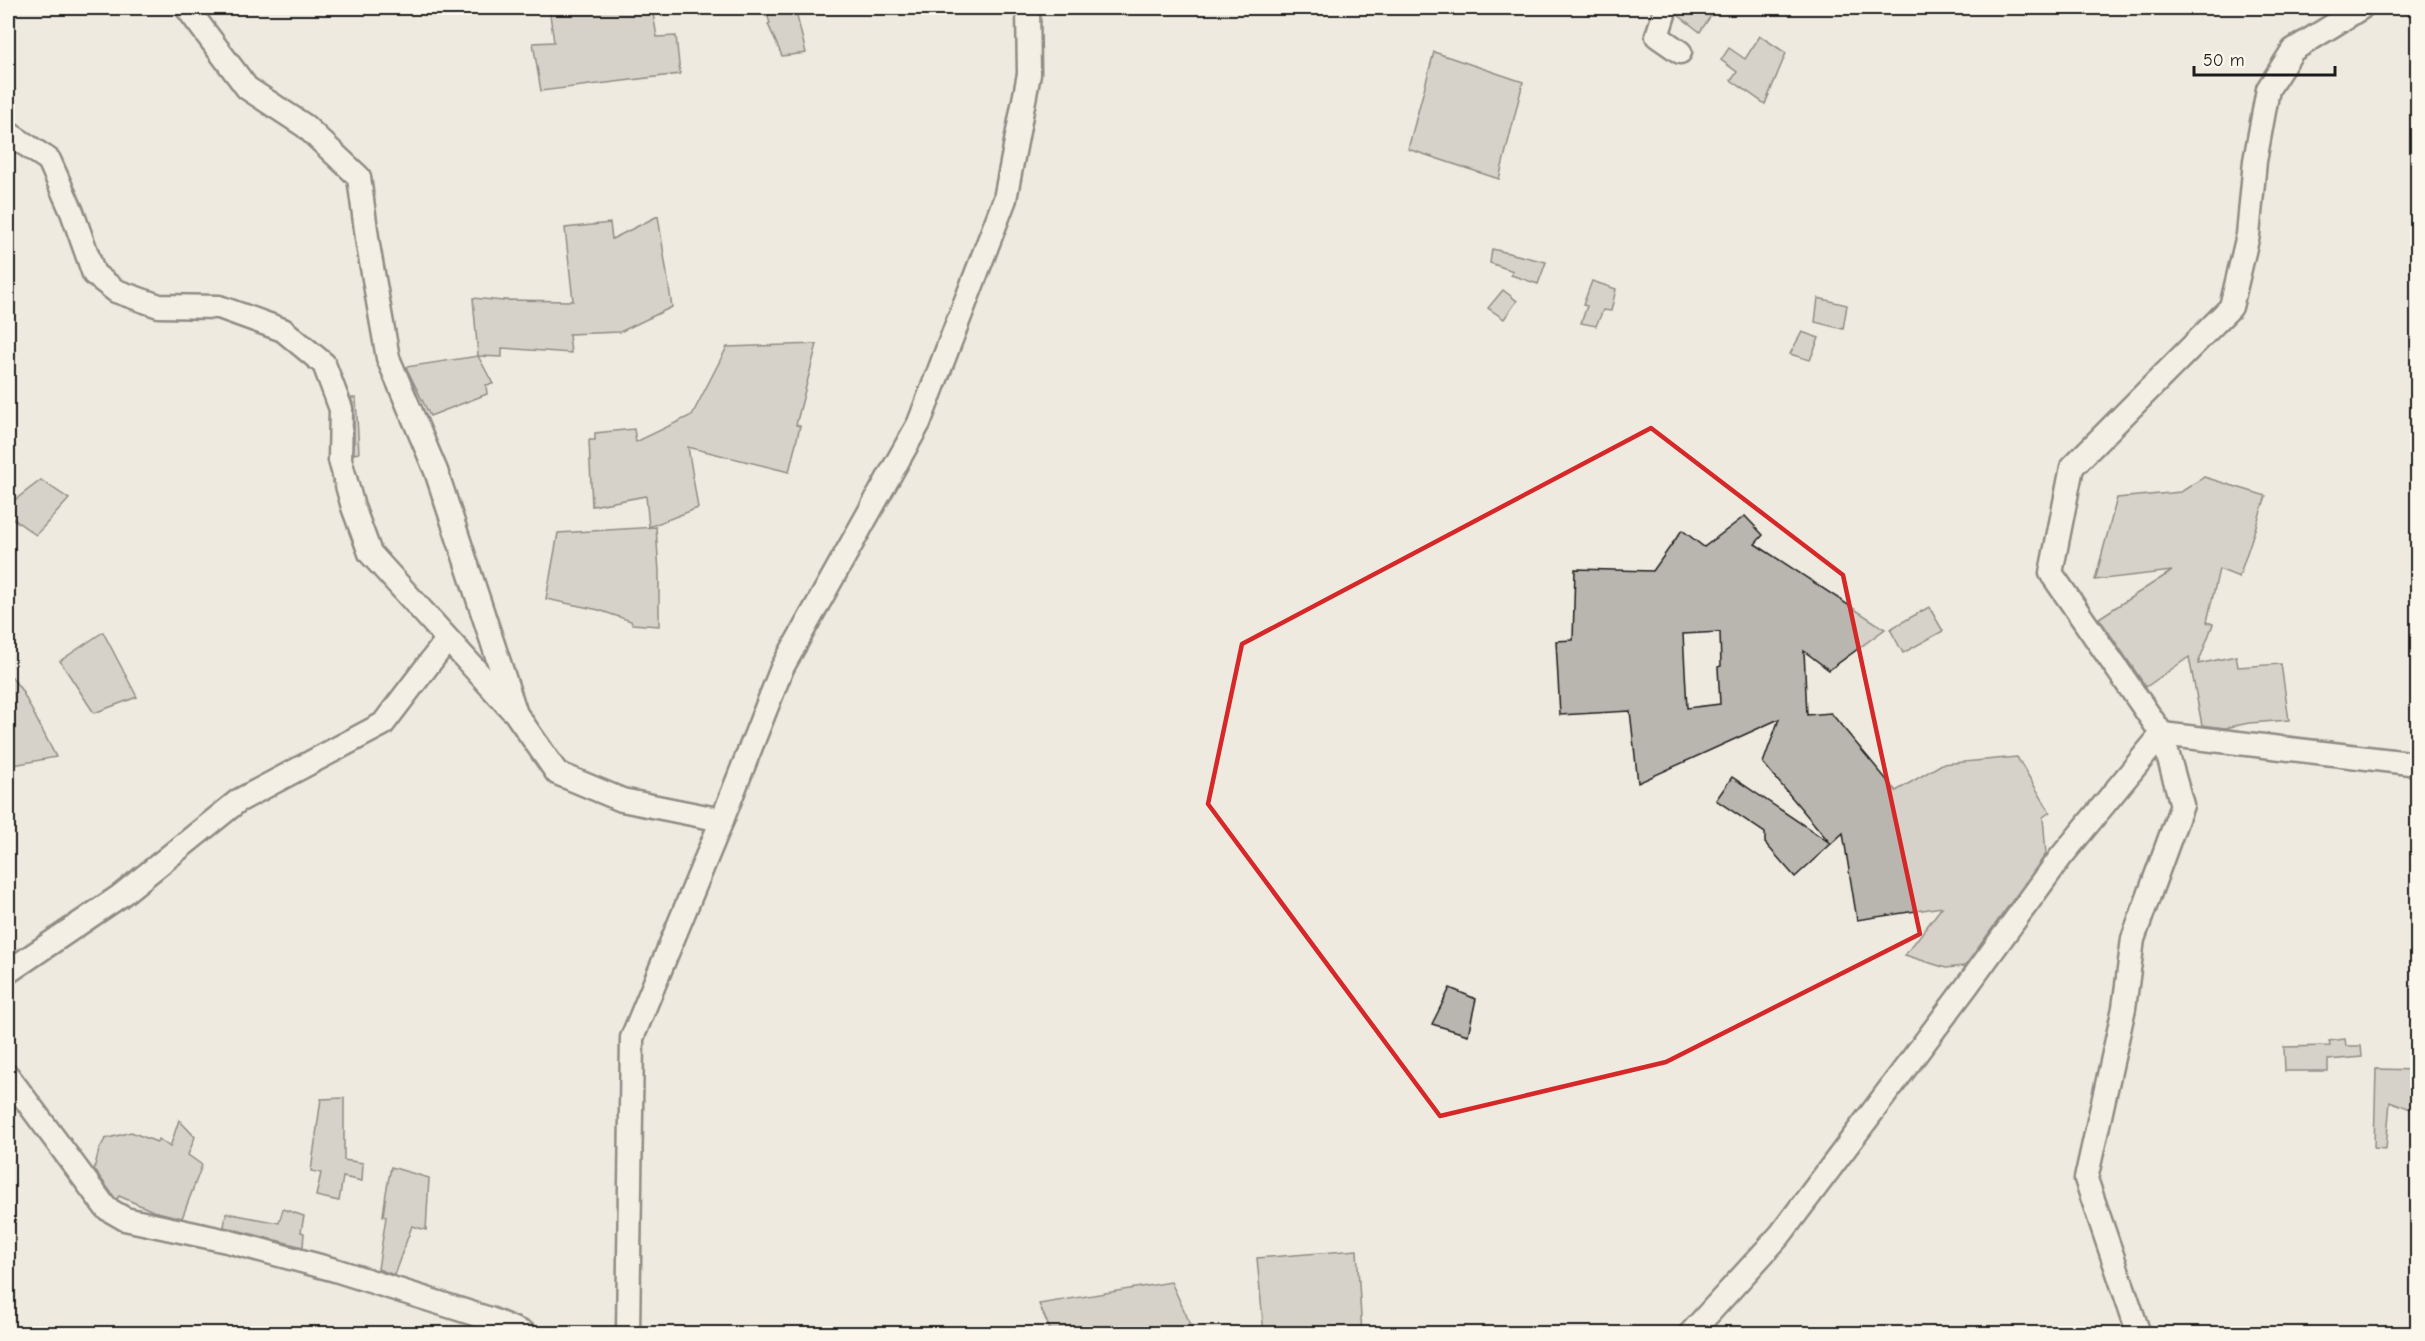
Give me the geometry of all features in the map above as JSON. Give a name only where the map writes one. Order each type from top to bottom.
[{"type":"street","points":[[187,8],[247,88],[305,126],[359,177],[368,245],[388,358],[436,471],[516,714]]},
{"type":"street","points":[[628,1334],[632,1038],[782,668],[919,423],[1005,199],[1029,74],[1028,8]]},
{"type":"street","points":[[1666,8],[1657,36],[1680,52]]},
{"type":"street","points":[[2139,1334],[2086,1179],[2124,1008],[2133,939],[2182,805],[2162,734],[2050,573],[2072,467],[2231,307],[2248,236],[2255,162],[2268,89],[2293,50],[2361,8]]},
{"type":"street","points":[[8,133],[49,160],[72,212],[94,274],[116,291],[159,306],[219,307],[283,330],[324,364],[341,409],[340,460],[353,507],[370,553],[516,714],[557,773],[622,800],[722,820]]},
{"type":"street","points":[[8,972],[120,896],[238,801],[383,724],[447,640]]},
{"type":"street","points":[[2162,734],[2418,764]]},
{"type":"street","points":[[1690,1334],[1780,1235],[2060,858],[2162,734]]},
{"type":"street","points":[[10,1082],[106,1208],[125,1219],[227,1241],[335,1270],[490,1319],[525,1334]]},
{"type":"highlighted area","points":[[1651,428],[1843,575],[1920,934],[1666,1062],[1440,1116],[1208,804],[1242,644]]},
{"type":"building","points":[[549,8],[652,8],[657,37],[676,36],[680,74],[541,91],[533,43],[554,42]]},
{"type":"building","points":[[765,8],[795,8],[806,53],[782,56],[768,24],[770,23]]},
{"type":"building","points":[[1679,8],[1716,8],[1700,32],[1678,15]]},
{"type":"building","points":[[1760,36],[1786,53],[1765,104],[1731,80],[1737,72],[1721,60],[1729,48],[1745,59]]},
{"type":"building","points":[[1434,52],[1523,82],[1499,179],[1408,149]]},
{"type":"building","points":[[658,216],[672,307],[620,332],[569,334],[571,353],[502,348],[502,357],[478,356],[473,298],[503,301],[573,301],[565,228],[610,223],[612,239]]},
{"type":"building","points":[[1492,249],[1546,262],[1538,284],[1511,275],[1513,271],[1490,263]]},
{"type":"building","points":[[1592,281],[1616,289],[1611,311],[1603,310],[1596,326],[1581,323],[1587,306],[1583,305]]},
{"type":"building","points":[[1503,290],[1517,301],[1504,319],[1488,308]]},
{"type":"building","points":[[1818,298],[1847,305],[1843,329],[1815,322]]},
{"type":"building","points":[[1802,332],[1819,338],[1810,360],[1790,354]]},
{"type":"building","points":[[817,344],[796,425],[800,426],[789,472],[688,447],[698,508],[649,527],[646,496],[592,506],[589,440],[595,440],[595,433],[634,429],[636,442],[692,415],[727,347]]},
{"type":"building","points":[[478,356],[493,384],[486,385],[487,394],[430,416],[406,367]]},
{"type":"building","points":[[351,398],[356,398],[359,453],[354,454],[354,409]]},
{"type":"building","points":[[2204,477],[2266,496],[2239,577],[2219,569],[2207,622],[2213,624],[2198,664],[2236,656],[2238,667],[2281,664],[2289,720],[2249,723],[2225,728],[2202,725],[2189,657],[2146,687],[2099,618],[2172,571],[2095,580],[2117,498],[2181,492]]},
{"type":"building","points":[[41,480],[69,499],[36,535],[8,515],[8,492],[16,499]]},
{"type":"building","points":[[1745,516],[1763,535],[1755,544],[1885,629],[1829,670],[1804,651],[1807,715],[1831,713],[1896,791],[1942,764],[2017,757],[2050,812],[2043,817],[2046,854],[1965,966],[1946,968],[1905,955],[1942,907],[1857,920],[1843,833],[1795,877],[1765,843],[1765,833],[1716,800],[1732,777],[1830,843],[1763,763],[1779,719],[1638,783],[1630,711],[1560,715],[1556,641],[1573,640],[1575,569],[1653,571],[1682,530],[1704,547]],"holes":[[[1720,632],[1721,666],[1718,667],[1720,704],[1687,708],[1683,634]]]},
{"type":"building","points":[[656,527],[659,626],[632,624],[631,621],[599,610],[546,599],[558,533]]},
{"type":"building","points":[[1929,607],[1943,631],[1903,653],[1890,629]]},
{"type":"building","points":[[103,632],[137,697],[94,713],[60,661]]},
{"type":"building","points":[[8,672],[22,691],[56,757],[14,765],[8,754]]},
{"type":"building","points":[[1450,988],[1476,999],[1468,1035],[1432,1024]]},
{"type":"building","points":[[2345,1039],[2346,1046],[2361,1046],[2362,1057],[2328,1060],[2328,1071],[2285,1071],[2284,1047],[2330,1046],[2329,1041]]},
{"type":"building","points":[[2376,1069],[2418,1070],[2418,1112],[2390,1101],[2386,1149],[2374,1148]]},
{"type":"building","points":[[344,1098],[344,1160],[363,1163],[362,1181],[343,1177],[339,1201],[316,1196],[321,1173],[311,1171],[321,1099]]},
{"type":"building","points":[[179,1120],[195,1137],[188,1155],[202,1165],[182,1218],[153,1211],[119,1196],[115,1198],[94,1169],[99,1150],[105,1139],[131,1132],[157,1142],[159,1139],[170,1147]]},
{"type":"building","points":[[391,1167],[429,1178],[426,1230],[412,1226],[394,1275],[378,1269]]},
{"type":"building","points":[[283,1209],[304,1216],[301,1232],[304,1233],[303,1247],[224,1227],[226,1213],[279,1223]]},
{"type":"building","points":[[1357,1250],[1362,1334],[1264,1334],[1257,1258]]},
{"type":"building","points":[[1171,1282],[1195,1334],[1052,1334],[1039,1304]]}]
